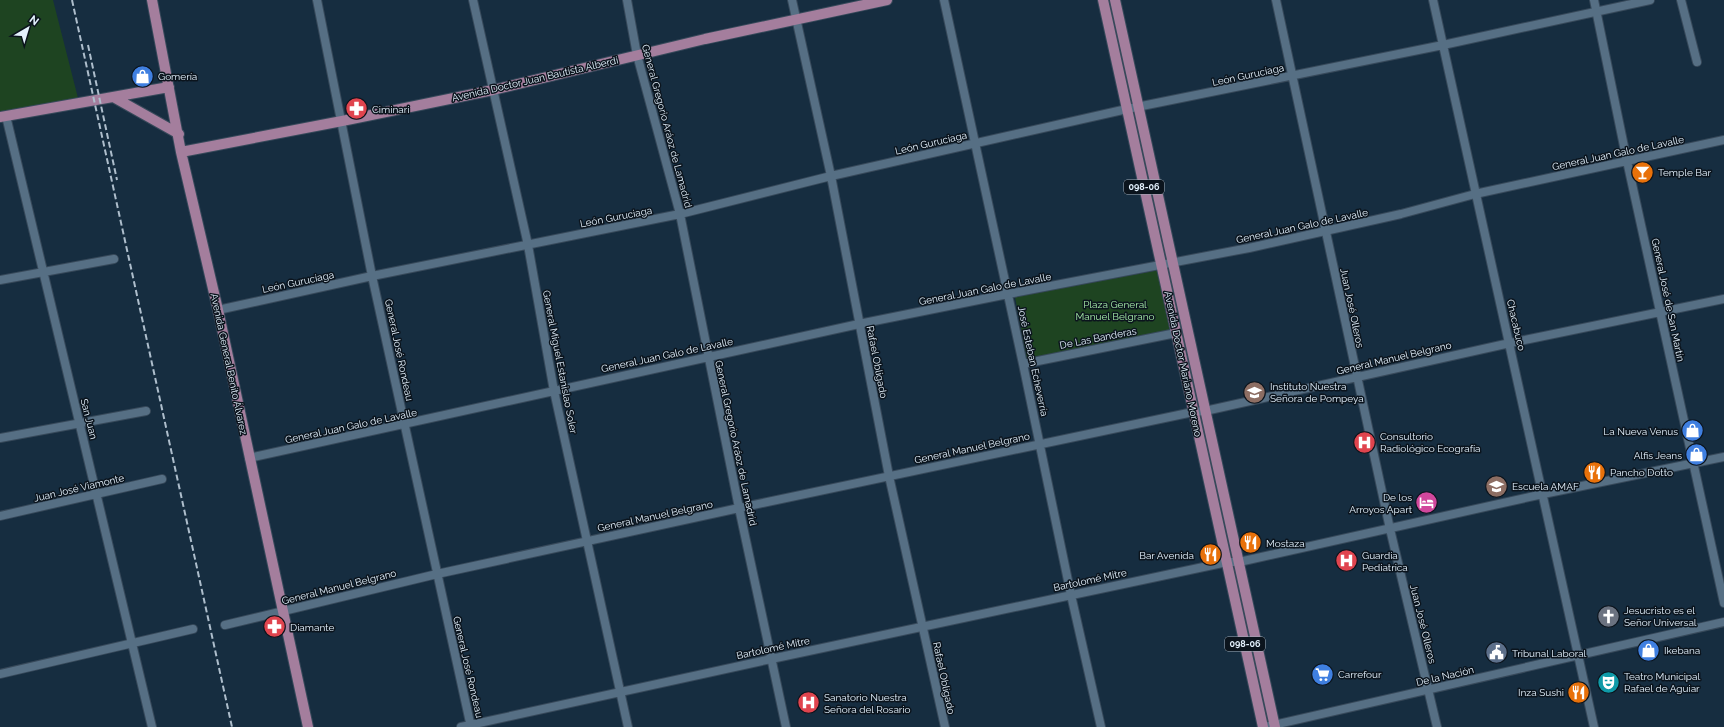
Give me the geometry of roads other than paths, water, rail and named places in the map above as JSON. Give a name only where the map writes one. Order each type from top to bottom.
[{"type":"main road","name":"Avenida General Benito Álvarez","points":[[152,0],[181,152],[218,310],[308,727]]},
{"type":"main road","name":"Avenida Doctor Juan Bautista Alberdi","points":[[181,152],[492,90],[638,55],[887,0]]},
{"type":"main road","name":"Avenida Doctor Mariano Moreno","points":[[1103,0],[1227,562],[1269,726]]},
{"type":"main road","name":"Avenida Doctor Mariano Moreno","points":[[1115,0],[1239,562],[1269,726]]},
{"type":"main road","points":[[3,117],[115,98],[169,87]]},
{"type":"main road","points":[[115,98],[178,134]]},
{"type":"street","name":"General José Rondeau","points":[[317,0],[372,276],[471,726]]},
{"type":"street","name":"General Miguel Estanislao Soler","points":[[473,0],[528,245],[554,390],[628,727]]},
{"type":"street","name":"General Gregorio Aráoz de Lamadrid","points":[[627,0],[638,55],[680,214],[739,508],[786,727]]},
{"type":"street","name":"Rafael Obligado","points":[[792,0],[831,176],[889,476],[945,727]]},
{"type":"street","name":"José Esteban Echeverría","points":[[944,0],[1040,444],[1070,595],[1101,727]]},
{"type":"street","name":"Juan José Olleros","points":[[1276,0],[1390,528],[1437,727]]},
{"type":"street","name":"Chacabuco","points":[[1433,0],[1594,727]]},
{"type":"street","name":"General José de San Martín","points":[[1594,0],[1626,161],[1724,603]]},
{"type":"street","name":"León Guruciaga","points":[[218,310],[372,276],[680,214],[831,176],[1127,109],[1138,108],[1443,45],[1650,0]]},
{"type":"street","points":[[1681,0],[1697,62]]},
{"type":"street","name":"San Juan","points":[[3,117],[80,424],[152,727]]},
{"type":"street","name":"General Juan Galo de Lavalle","points":[[249,458],[859,324],[1249,248],[1401,214],[1475,194],[1724,140]]},
{"type":"street","points":[[0,280],[114,259]]},
{"type":"street","name":"General Manuel Belgrano","points":[[225,625],[437,574],[587,541],[1040,444],[1193,412],[1206,411],[1510,343],[1724,299]]},
{"type":"street","name":"De Las Banderas","points":[[1023,364],[1176,332]]},
{"type":"street","points":[[0,438],[146,411]]},
{"type":"street","name":"Bartolomé Mitre","points":[[461,727],[1070,595],[1227,562],[1239,562],[1543,494],[1724,457]]},
{"type":"street","name":"Juan José Viamonte","points":[[0,516],[162,479]]},
{"type":"street","name":"De la Nación","points":[[1269,726],[1724,622]]},
{"type":"street","points":[[0,674],[193,629]]},
{"type":"railway","points":[[72,0],[232,727]]},
{"type":"railway","points":[[88,45],[117,180]]},
{"type":"place","name":"Gomería","points":[[143,76]]},
{"type":"place","name":"Ciminari","points":[[357,109]]},
{"type":"place","name":"Temple Bar","points":[[1643,172]]},
{"type":"place","name":"Instituto Nuestra Señora de Pompeya","points":[[1254,392]]},
{"type":"place","name":"La Nueva Venus","points":[[1693,431]]},
{"type":"place","name":"Consultorio Radiológico Ecografía","points":[[1365,442]]},
{"type":"place","name":"Alfis Jeans","points":[[1697,455]]},
{"type":"place","name":"Pancho Dotto","points":[[1595,472]]},
{"type":"place","name":"Escuela AMAF","points":[[1497,486]]},
{"type":"place","name":"De los Arroyos Apart","points":[[1427,503]]},
{"type":"place","name":"Mostaza","points":[[1251,543]]},
{"type":"place","name":"Bar Avenida","points":[[1210,555]]},
{"type":"place","name":"Guardia Pediatrica","points":[[1347,561]]},
{"type":"place","name":"Jesucristo es el Señor Universal","points":[[1609,616]]},
{"type":"place","name":"Diamante","points":[[274,627]]},
{"type":"place","name":"Ikebana","points":[[1648,650]]},
{"type":"place","name":"Tribunal Laboral","points":[[1497,653]]},
{"type":"place","name":"Carrefour","points":[[1322,674]]},
{"type":"place","name":"Teatro Municipal Rafael de Aguiar","points":[[1609,682]]},
{"type":"place","name":"Inza Sushi","points":[[1579,692]]},
{"type":"place","name":"Sanatorio Nuestra Señora del Rosario","points":[[809,703]]},
{"type":"park label","name":"Plaza General Manuel Belgrano","points":[[1115,310]]}]
